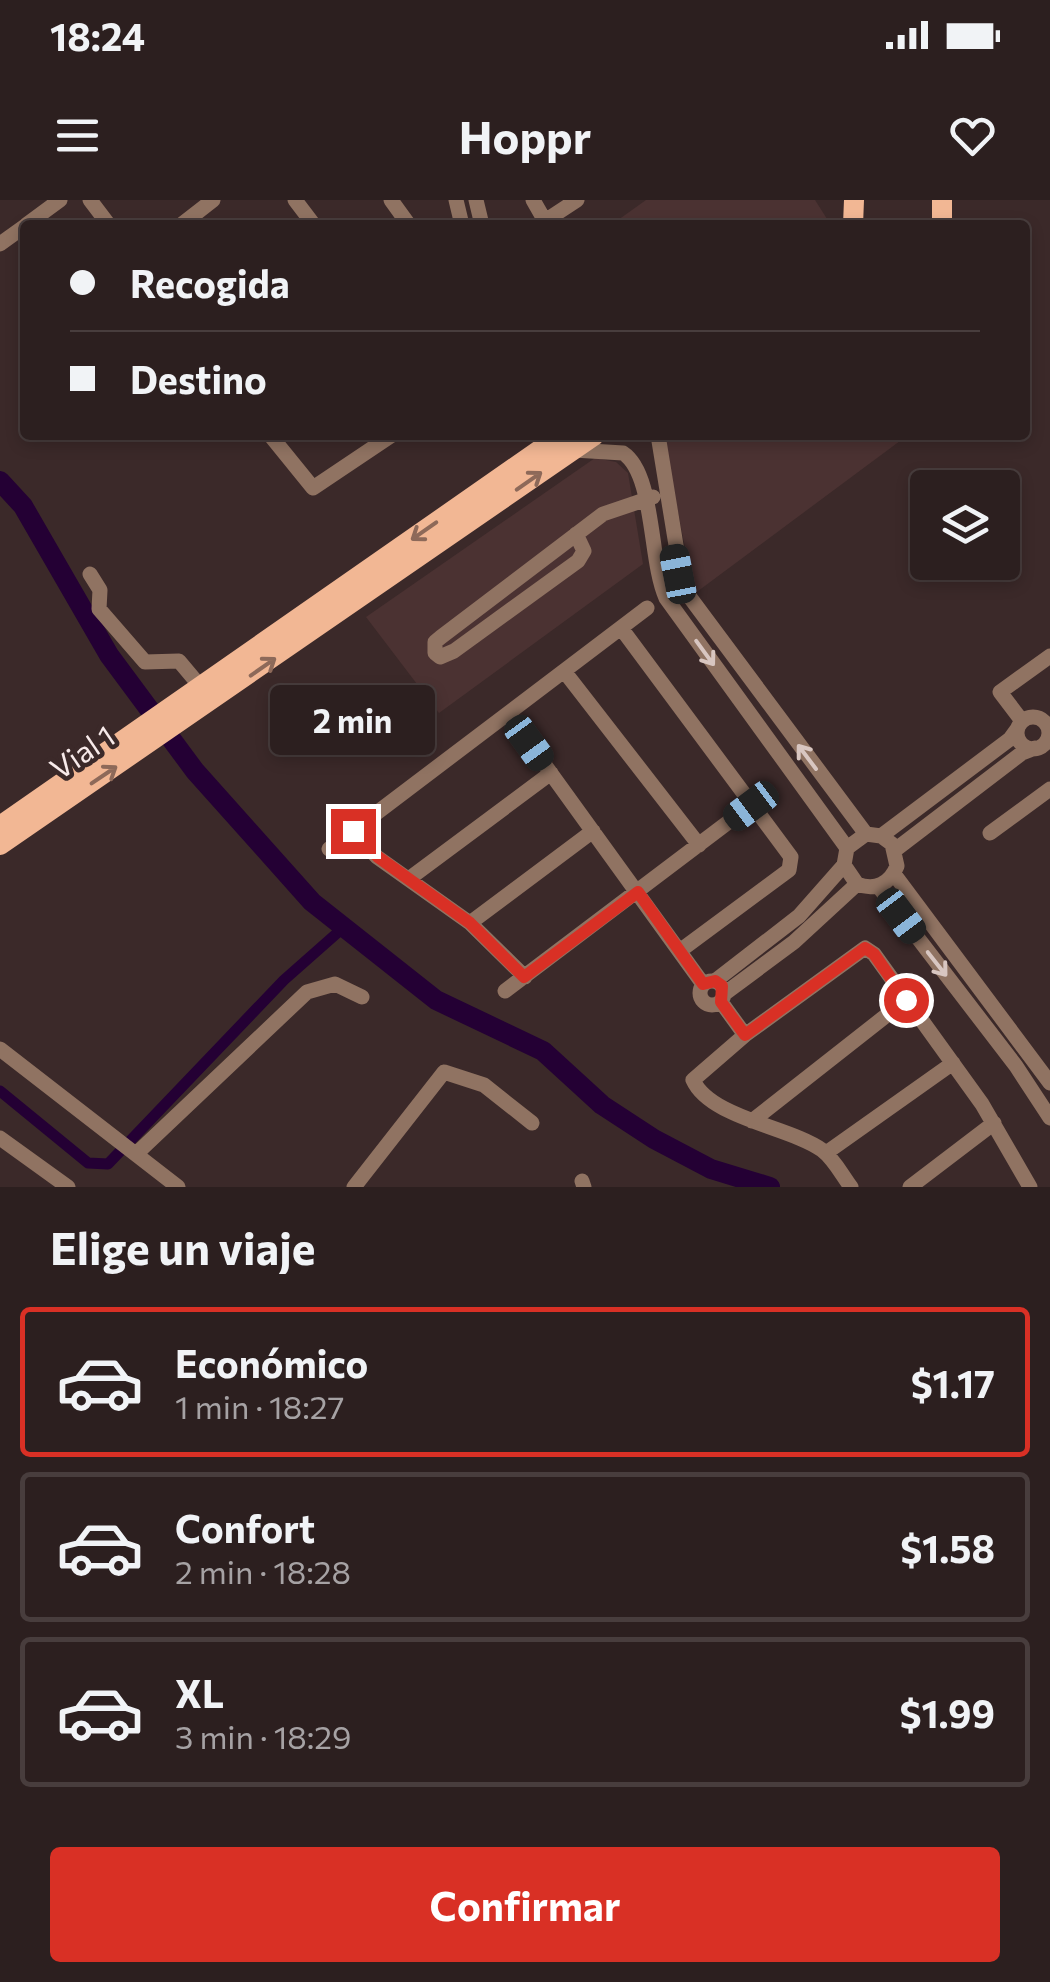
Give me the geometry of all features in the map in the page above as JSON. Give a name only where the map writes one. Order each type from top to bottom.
[{"type":"main road","points":[[943,216],[956,200]]},
{"type":"main road","points":[[178,714],[200,686],[507,473],[568,442]]},
{"type":"main road","points":[[144,737],[568,442]]},
{"type":"main road","name":"Vial 1","points":[[0,826],[144,737]]},
{"type":"main road","name":"Vial 1","points":[[0,845],[144,737]]},
{"type":"street","points":[[33,220],[60,200]]},
{"type":"street","points":[[90,200],[105,220]]},
{"type":"street","points":[[188,220],[214,200]]},
{"type":"street","points":[[547,220],[577,200]]},
{"type":"street","points":[[274,440],[312,488],[385,440]]},
{"type":"street","points":[[361,440],[370,451]]},
{"type":"street","points":[[507,473],[537,440]]},
{"type":"street","points":[[659,440],[678,574],[691,604],[873,835],[895,850]]},
{"type":"street","points":[[568,442],[631,458],[642,479],[666,598],[846,857],[857,884]]},
{"type":"street","points":[[576,534],[584,551],[578,561],[454,651],[440,657],[435,653],[435,642],[576,534],[596,520],[646,508],[666,493]]},
{"type":"street","points":[[646,508],[670,523]]},
{"type":"street","points":[[90,574],[100,590],[99,609],[140,657],[156,664],[180,661],[200,686]]},
{"type":"street","points":[[329,848],[647,608]]},
{"type":"street","points":[[621,628],[751,806],[790,852],[791,866],[680,950]]},
{"type":"street","points":[[1037,751],[1020,743],[1000,692],[1050,656]]},
{"type":"street","points":[[564,671],[699,845]]},
{"type":"street","points":[[508,714],[680,950],[716,990],[745,1035]]},
{"type":"street","points":[[757,959],[815,902],[846,857],[950,785],[1016,729],[1036,717],[1044,723],[1048,732],[1037,751],[995,773],[895,850]]},
{"type":"street","points":[[985,758],[995,773]]},
{"type":"street","points":[[410,878],[551,773]]},
{"type":"street","points":[[950,785],[960,800]]},
{"type":"street","points":[[990,833],[1050,789]]},
{"type":"street","points":[[505,991],[751,806]]},
{"type":"street","points":[[353,831],[378,857],[470,923],[524,977]]},
{"type":"street","points":[[470,923],[594,831]]},
{"type":"street","points":[[895,850],[894,874],[1050,1083]]},
{"type":"street","points":[[716,990],[857,884],[878,886],[894,874]]},
{"type":"street","points":[[878,886],[1050,1118]]},
{"type":"street","points":[[851,1187],[826,1153],[752,1122],[700,1091],[692,1080],[745,1035],[865,948],[874,954],[994,1122],[1030,1187]]},
{"type":"street","points":[[136,1154],[306,992],[335,984],[362,997]]},
{"type":"street","points":[[752,1122],[906,1000]]},
{"type":"street","points":[[0,1049],[178,1187]]},
{"type":"street","points":[[826,1153],[953,1063]]},
{"type":"street","points":[[354,1187],[444,1072],[459,1073],[484,1085],[532,1123]]},
{"type":"street","points":[[910,1187],[994,1122]]},
{"type":"street","points":[[0,1138],[68,1187]]},
{"type":"shaded area","points":[[646,200],[815,200],[828,220],[618,220]]},
{"type":"shaded area","points":[[664,440],[901,440],[694,594]]},
{"type":"shaded area","points":[[595,458],[616,462],[628,473],[643,564],[439,713],[366,617]]},
{"type":"waterway","points":[[0,481],[23,506],[109,655],[195,771],[312,902],[436,1000],[543,1051],[602,1105],[654,1139],[711,1169],[770,1187]]},
{"type":"waterway","points":[[0,1091],[88,1163],[108,1164],[284,980],[344,927]]},
{"type":"route","points":[[353,831],[378,857],[470,923],[524,977],[638,892],[703,984],[715,981],[722,986],[721,1002],[745,1035],[865,948],[874,954],[906,1000]]}]
